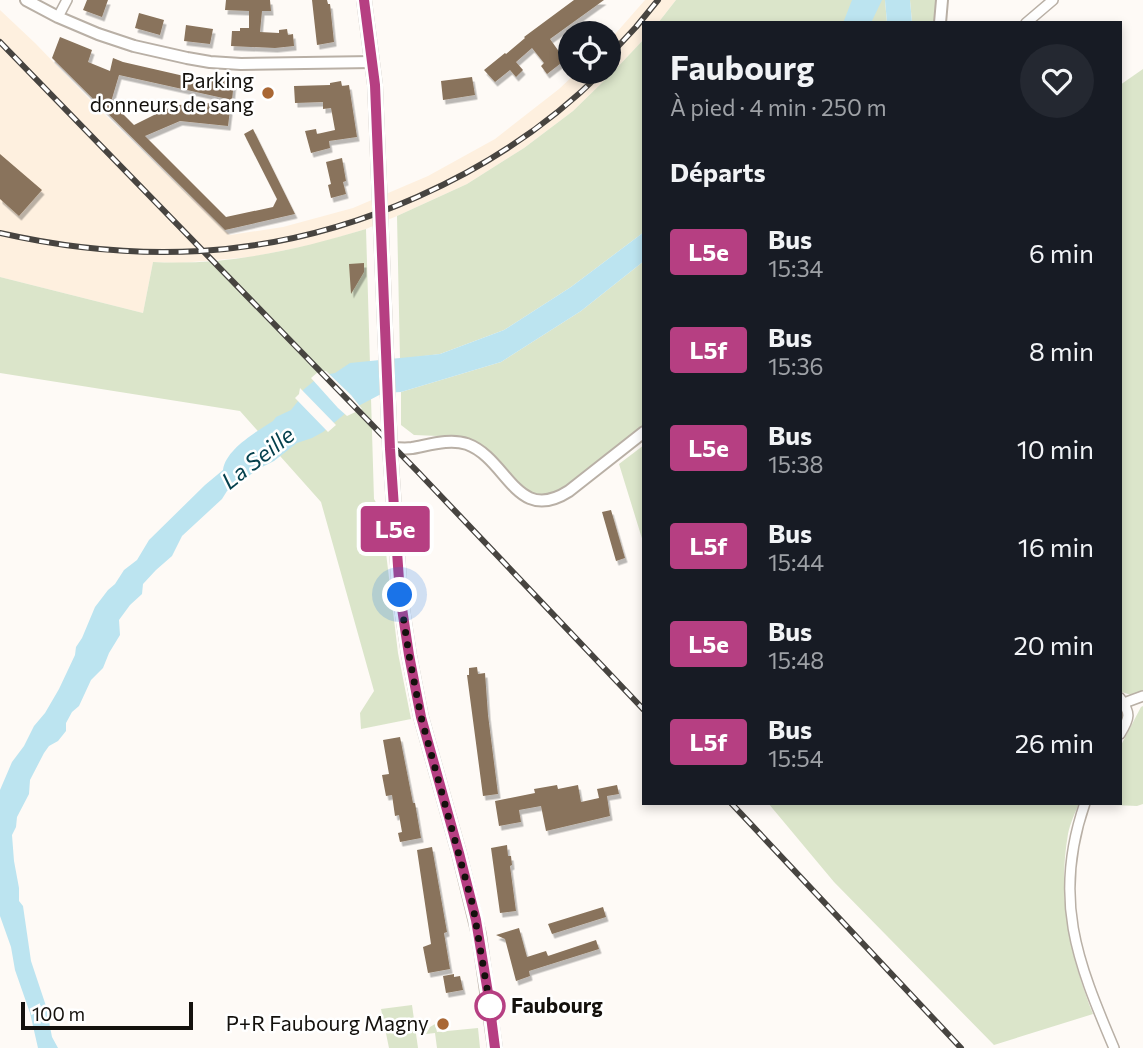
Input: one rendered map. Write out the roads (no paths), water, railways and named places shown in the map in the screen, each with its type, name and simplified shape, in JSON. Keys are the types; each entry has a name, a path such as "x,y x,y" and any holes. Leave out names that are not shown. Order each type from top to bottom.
{"main road":[{"path":"364,0 373,62 398,570 409,655 423,724 473,906 495,1048"}],"street":[{"path":"26,0 98,34 160,53 210,62 373,62"},
{"path":"58,17 68,0"},
{"path":"940,21 942,0"},
{"path":"1028,21 1053,0"},
{"path":"390,449 446,442 466,443 485,456 523,495 534,500 548,501 569,491 642,434"},
{"path":"1122,730 1129,709 1122,701 1143,696"},
{"path":"1084,805 1072,846 1072,923 1083,972 1114,1048"}],"water":[{"path":"852,0 882,0 872,21 844,21"},
{"path":"885,0 910,0 912,21 887,21"},
{"name":"La Seille","path":"642,234 642,263 581,311 501,362 401,392 383,393 347,412 323,432 297,443 227,491 222,499 182,536 172,556 143,584 142,594 119,620 120,635 103,668 91,680 79,706 72,712 66,723 66,731 44,753 30,780 29,794 17,817 12,835 19,901 23,906 31,961 46,1006 52,1037 58,1048 38,1048 0,916 0,790 12,762 59,689 95,607 124,570 137,560 149,540 223,470 225,462 236,448 276,417 291,410 302,396 303,390 320,376 335,373 350,363 440,354 504,330 571,287"}],"railway":[{"path":"621,43 658,0"},
{"path":"0,42 418,472 642,708"},
{"path":"0,233 50,243 150,252 201,251 256,245 311,234 365,218 418,197 468,172 516,142 561,109 589,84"},
{"path":"733,805 961,1048"}],"place":[{"name":"Parking donneurs de sang","path":"268,93"},
{"name":"Faubourg","path":"490,1006"},
{"name":"P+R Faubourg Magny","path":"443,1024"}]}
